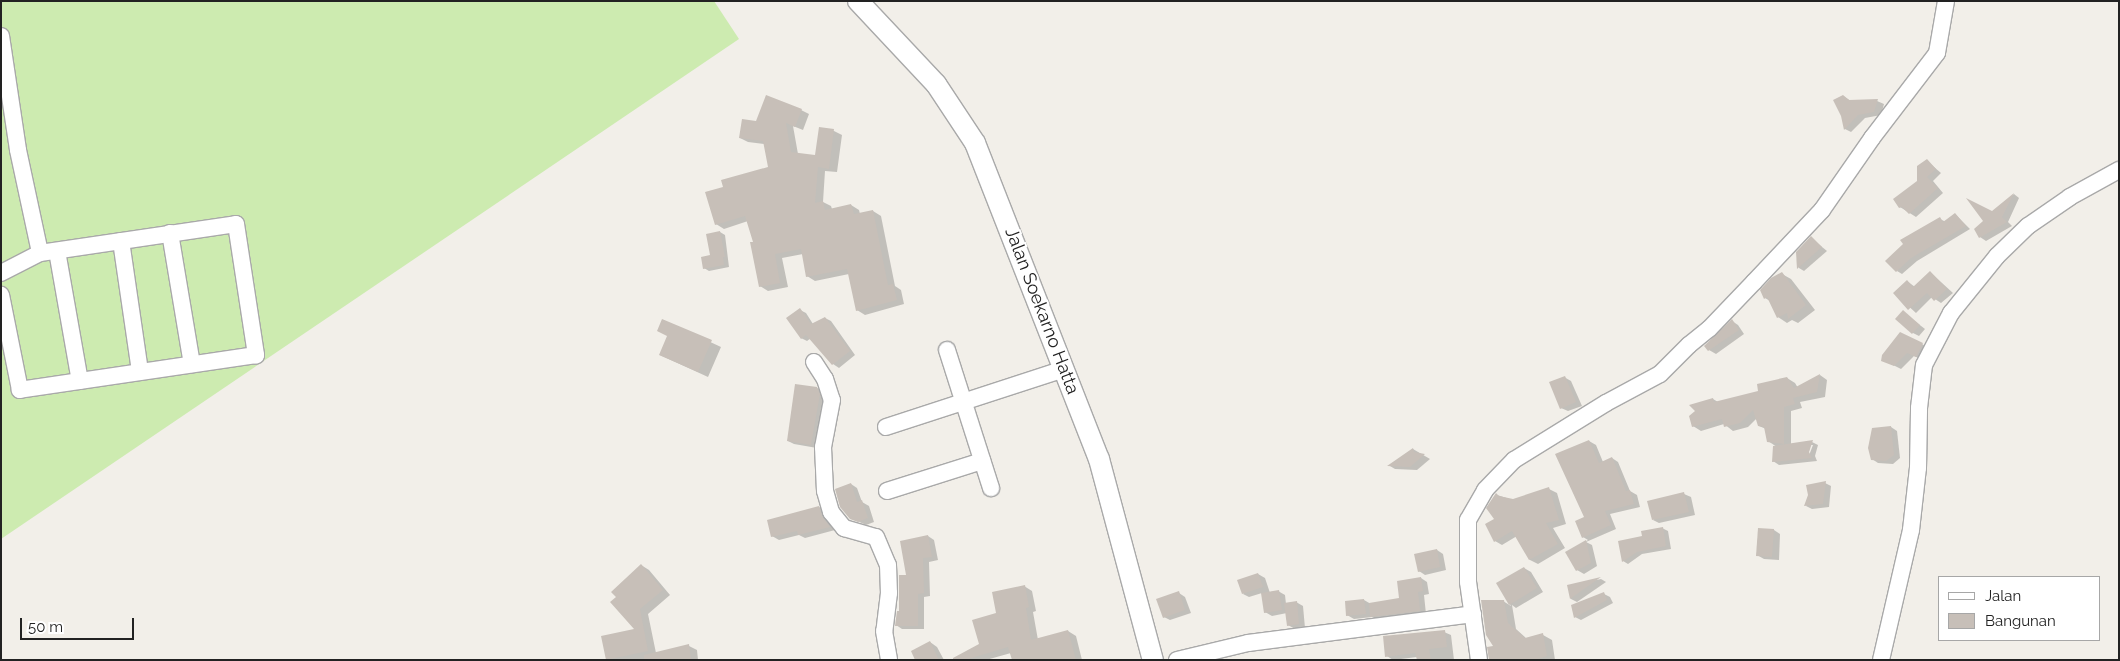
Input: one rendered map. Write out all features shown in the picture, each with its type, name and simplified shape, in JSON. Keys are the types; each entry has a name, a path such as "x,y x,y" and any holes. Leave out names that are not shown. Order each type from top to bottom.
{"street":[{"name":"Jalan Soekarno Hatta","path":"858,1 936,84 975,143 1099,459 1153,660"},
{"path":"1479,660 1468,582 1468,520 1485,490 1514,460 1606,403 1660,374 1689,345 1709,330 1822,210 1872,138 1937,53 1946,1"},
{"path":"1,36 18,150 40,253"},
{"path":"1881,660 1911,530 1918,468 1919,408 1924,365 1951,313 1997,256 2028,226 2070,197 2119,170"},
{"path":"1,273 40,253 236,224 256,355 20,390 1,295"},
{"path":"170,233 192,364"},
{"path":"121,241 140,372"},
{"path":"57,251 80,381"},
{"path":"947,350 991,488"},
{"path":"814,362 825,379 832,400 824,447 825,491 830,512 844,528 876,537 888,565 889,593 884,631 889,660"},
{"path":"886,428 1064,370"},
{"path":"887,492 982,461"},
{"path":"1178,660 1248,643 1473,614"}],"green space":[{"path":"1,1 714,1 739,39 1,539"}],"building":[{"path":"766,95 802,109 795,127 786,123 791,152 815,155 819,127 834,129 829,169 818,167 815,203 823,201 825,210 851,204 854,214 873,210 888,285 893,284 897,300 856,311 847,269 806,277 801,249 775,254 780,283 759,287 750,242 753,242 745,216 715,225 705,192 723,187 721,180 768,167 763,141 739,138 742,119 756,121"},
{"path":"1843,95 1849,100 1878,99 1874,112 1858,115 1844,130 1841,116 1833,100"},
{"path":"1927,159 1936,169 1927,177 1938,188 1909,214 1902,207 1899,208 1893,199 1917,181 1917,166"},
{"path":"2014,193 2002,217 2007,222 1979,238 1974,229 1983,221 1966,198 1992,211"},
{"path":"1955,213 1966,226 1911,258 1896,272 1885,261 1903,244 1900,240 1940,217 1943,222"},
{"path":"720,231 725,257 723,257 724,265 703,269 701,257 710,255 706,234"},
{"path":"1811,236 1822,247 1797,269 1796,252"},
{"path":"1930,271 1947,289 1934,301 1927,293 1908,310 1893,293 1907,280 1913,287"},
{"path":"1782,272 1806,305 1788,319 1787,313 1777,318 1767,297 1764,299 1760,290 1771,278"},
{"path":"800,308 811,324 825,317 850,351 832,365 806,335 801,339 786,318"},
{"path":"1903,310 1920,325 1912,334 1895,319"},
{"path":"662,319 712,340 698,372 659,355 667,336 657,331"},
{"path":"1732,319 1739,330 1708,351 1704,346"},
{"path":"1900,332 1923,343 1916,357 1907,353 1894,366 1881,361 1882,355"},
{"path":"1820,374 1817,392 1793,398 1795,404 1784,407 1784,444 1767,442 1764,427 1758,426 1753,410 1740,423 1724,427 1722,419 1692,427 1689,416 1695,411 1689,405 1713,398 1714,402 1758,391 1757,384 1787,377 1794,388"},
{"path":"1565,376 1576,402 1560,409 1549,382"},
{"path":"795,384 817,387 820,394 811,445 787,441"},
{"path":"1891,426 1894,455 1886,461 1871,460 1868,448 1872,428"},
{"path":"1589,440 1599,463 1612,457 1626,491 1630,490 1634,504 1605,511 1611,525 1582,538 1575,521 1584,517 1555,454"},
{"path":"1813,440 1809,452 1812,458 1772,462 1773,446"},
{"path":"1413,448 1414,452 1425,454 1410,467 1387,466"},
{"path":"1826,481 1823,504 1804,506 1808,495 1806,485"},
{"path":"851,483 857,502 862,500 868,518 858,522 850,519 840,507 835,489"},
{"path":"1549,487 1559,520 1546,523 1558,544 1529,560 1512,531 1494,542 1485,524 1494,519 1486,508 1496,493 1499,496 1513,499"},
{"path":"1684,492 1689,512 1652,520 1647,501"},
{"path":"819,506 823,518 830,527 798,535 797,531 771,537 767,520"},
{"path":"1663,527 1666,546 1637,552 1622,562 1618,541 1642,536 1641,531"},
{"path":"1758,528 1774,529 1772,557 1756,556"},
{"path":"928,535 932,557 923,558 924,593 918,594 918,626 895,626 897,611 899,611 899,575 906,575 900,541"},
{"path":"1586,540 1591,563 1576,571 1565,552"},
{"path":"1437,549 1440,567 1418,572 1414,554"},
{"path":"641,564 663,590 640,609 648,651 606,660 601,636 634,629 610,602 616,597 611,592"},
{"path":"1524,567 1537,588 1509,605 1496,583"},
{"path":"1258,573 1263,587 1242,594 1237,580"},
{"path":"1421,577 1423,591 1418,592 1420,611 1370,617 1369,603 1399,598 1397,581"},
{"path":"1601,577 1570,599 1567,585"},
{"path":"1025,585 1029,607 1026,608 1031,640 1068,630 1076,660 1012,660 1008,647 965,660 953,660 953,658 979,644 972,620 996,613 992,592"},
{"path":"1279,590 1282,610 1264,613 1261,593"},
{"path":"1179,591 1185,610 1163,618 1156,599"},
{"path":"1604,592 1607,600 1574,618 1571,605"},
{"path":"1364,599 1366,614 1346,616 1345,601"},
{"path":"1481,600 1504,600 1508,623 1525,638 1543,633 1547,656 1535,660 1489,660 1487,647 1493,646 1486,635"},
{"path":"1297,601 1299,624 1287,626 1284,603"},
{"path":"1445,630 1447,647 1429,649 1431,660 1417,660 1415,653 1385,657 1383,636"},
{"path":"930,641 939,660 915,660 911,651"},
{"path":"689,644 691,660 644,660 644,655"}]}
